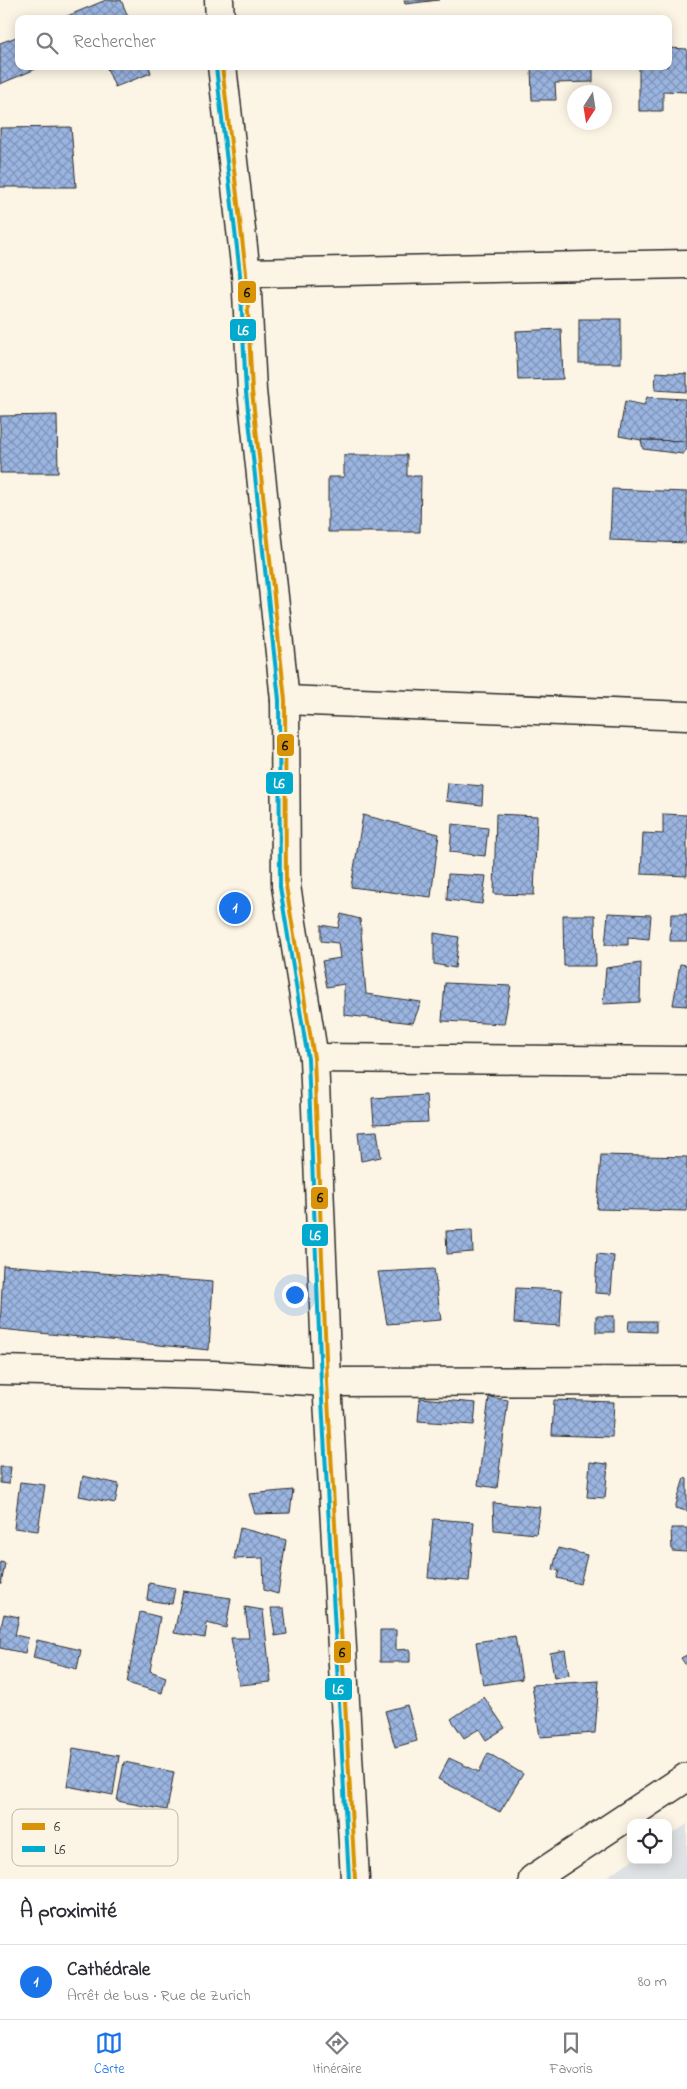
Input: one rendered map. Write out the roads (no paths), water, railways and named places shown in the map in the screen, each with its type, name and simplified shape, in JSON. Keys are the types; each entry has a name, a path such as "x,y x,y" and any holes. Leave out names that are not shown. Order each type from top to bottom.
{"street":[{"path":"218,0 220,15"},
{"path":"222,70 246,273 252,391 285,700 286,886 314,1058 327,1382 355,1879"},
{"path":"246,273 687,264"},
{"path":"285,700 687,716"},
{"path":"314,1058 687,1061"},
{"path":"0,1370 213,1375 327,1382 687,1381"},
{"path":"533,1879 687,1777"}],"place":[{"name":"Cathédrale","path":"235,908"}]}
